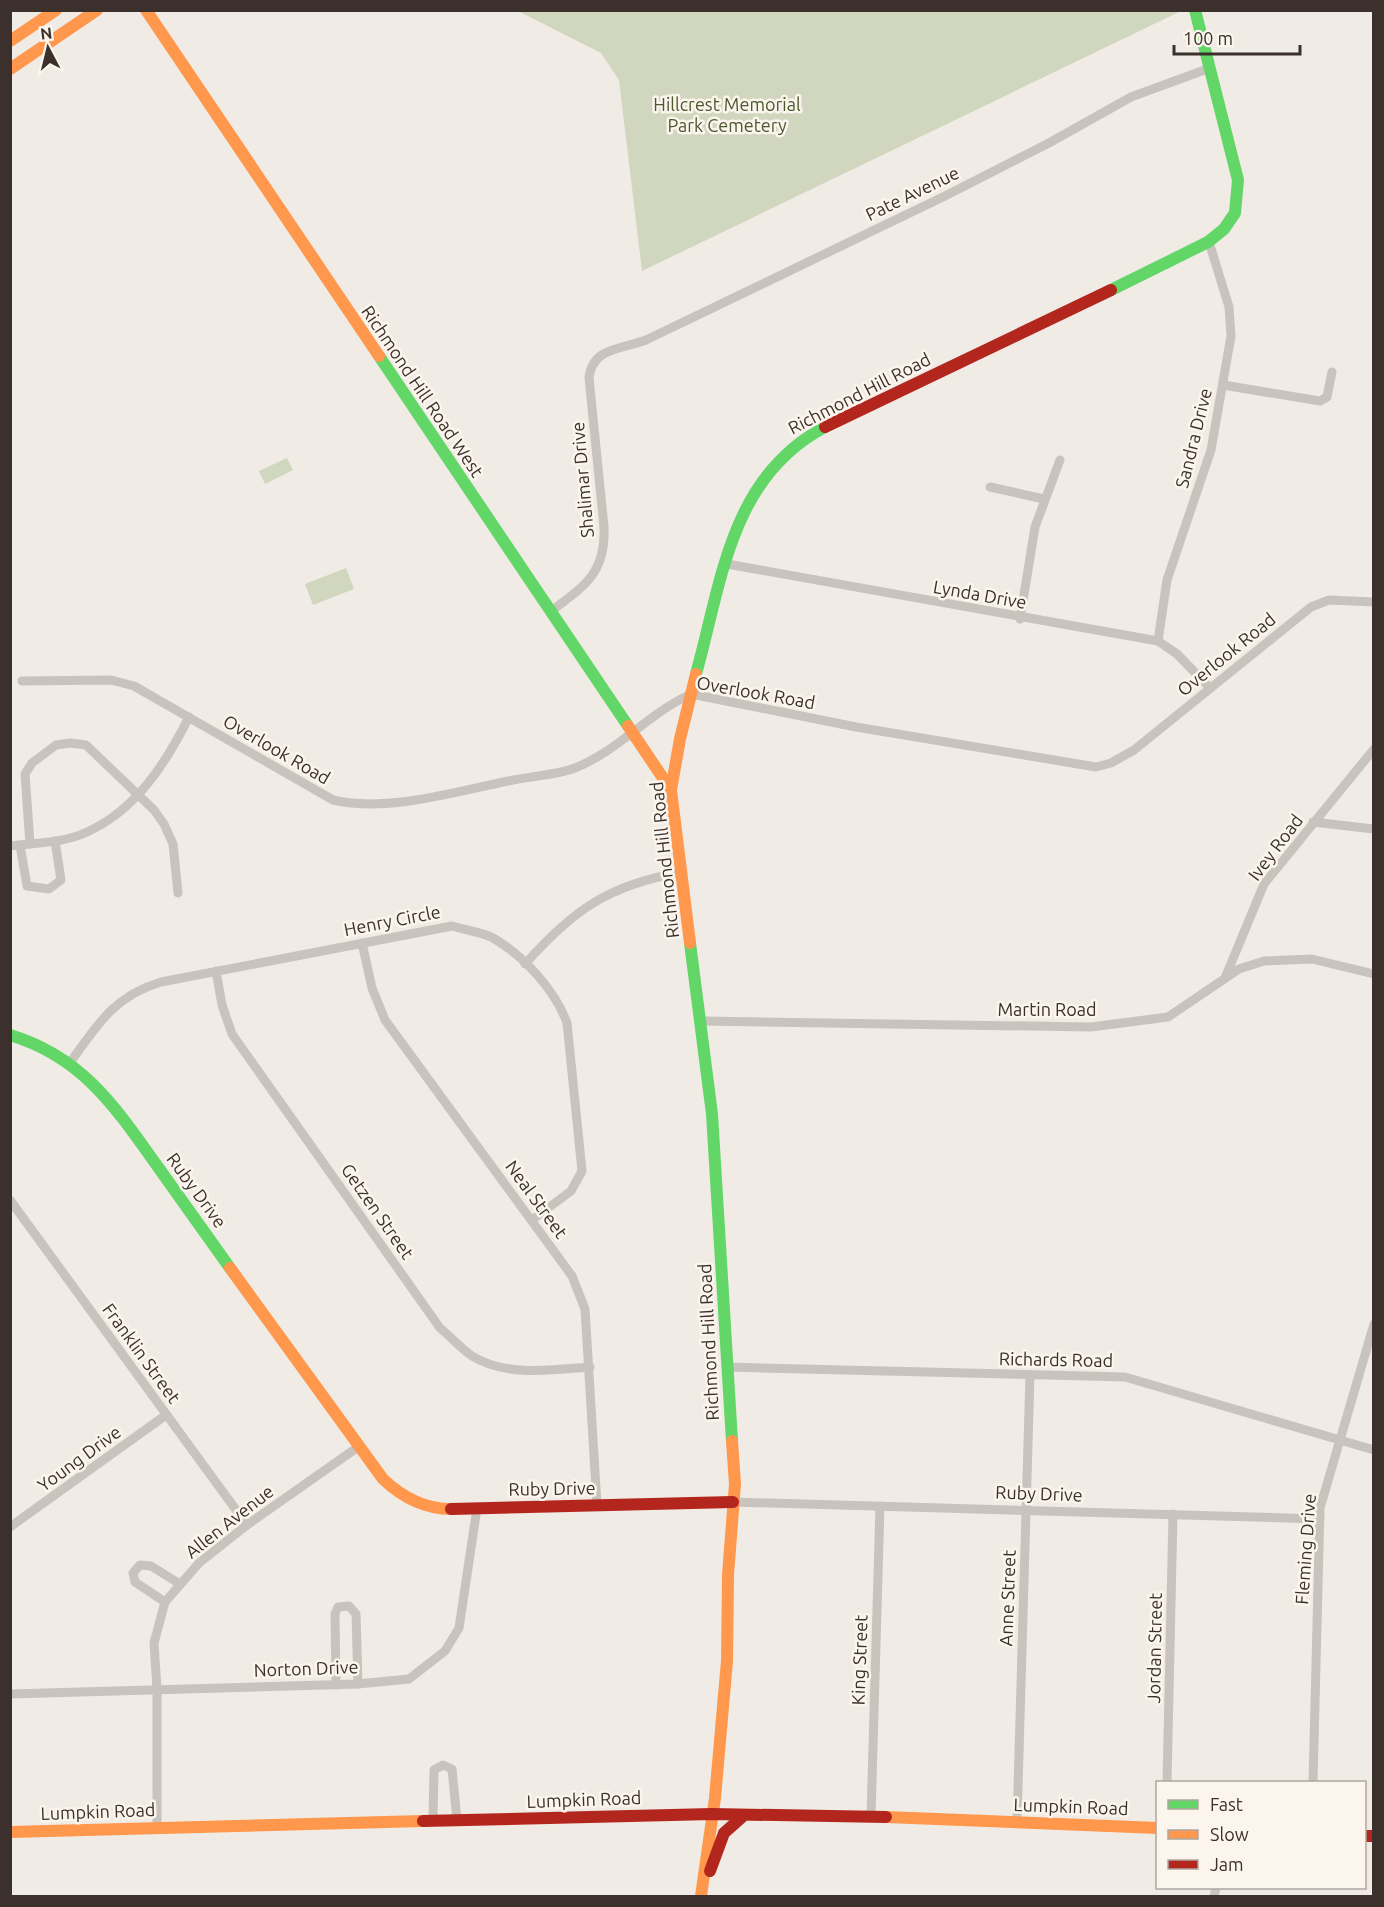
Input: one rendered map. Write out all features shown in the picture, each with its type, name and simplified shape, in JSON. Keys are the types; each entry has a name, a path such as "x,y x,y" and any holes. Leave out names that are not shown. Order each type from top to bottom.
{"main road":[{"path":"10,41 56,10"},
{"path":"10,69 97,10"},
{"name":"Richmond Hill Road West","path":"146,10 671,790"},
{"name":"Richmond Hill Road","path":"701,1892 712,1814 727,1661 735,1484 712,1123 671,790 676,755 691,694 727,564 741,523 759,484 777,460 791,447 834,423 1209,242 1233,220 1239,201 1236,165 1195,10"},
{"name":"Ruby Drive","path":"10,1035 41,1046 70,1063 97,1086 114,1106 382,1479 409,1500 439,1508 733,1502"},
{"name":"Lumpkin Road","path":"10,1832 712,1814 871,1816 1156,1828"},
{"path":"701,1892 723,1829 730,1822 747,1814"}],"street":[{"name":"Pate Avenue","path":"628,347 945,196 1049,143 1131,97 1210,68"},
{"name":"Sandra Drive","path":"1158,641 1167,580 1211,450 1232,326 1209,242"},
{"name":"Shalimar Drive","path":"550,612 586,585 600,562 605,542 589,372 594,361 603,352 628,347"},
{"path":"1223,385 1320,401 1327,396 1332,372"},
{"path":"1020,619 1035,527 1060,460"},
{"path":"990,487 1044,499"},
{"name":"Lynda Drive","path":"727,564 1020,619 1158,641 1177,654 1210,688"},
{"name":"Overlook Road","path":"22,681 111,680 134,686 333,800 357,806 395,803 575,768 632,734 676,701 691,694 856,727 1096,767 1111,763 1134,750 1311,607 1329,600 1374,602"},
{"path":"20,845 56,841 87,832 123,808 169,757 189,717"},
{"path":"56,841 61,880 49,889 27,886 20,845 26,774 32,763 57,745 70,743 86,745 154,810 173,844 178,893"},
{"name":"Ivey Road","path":"1225,978 1264,884 1374,749"},
{"path":"1313,822 1374,829"},
{"path":"525,963 552,933 592,903 638,880 682,872"},
{"name":"Henry Circle","path":"70,1063 103,1016 123,999 150,985 452,926 492,938 525,963 560,1003 567,1023 582,1171 571,1191 532,1220"},
{"name":"Neal Street","path":"362,943 372,988 385,1020 572,1276 585,1309 597,1505"},
{"name":"Martin Road","path":"701,1021 1091,1027 1168,1017 1225,978 1252,964 1281,958 1312,959 1374,974"},
{"name":"Getzen Street","path":"216,971 222,1005 232,1034 440,1328 472,1356 496,1364 528,1372 590,1368"},
{"name":"Franklin Street","path":"10,1200 247,1525"},
{"name":"Fleming Drive","path":"1313,1781 1320,1519 1324,1492 1374,1324"},
{"name":"Richards Road","path":"727,1367 1134,1378 1374,1450"},
{"name":"Anne Street","path":"1017,1822 1030,1375"},
{"name":"Young Drive","path":"10,1527 166,1415"},
{"name":"Allen Avenue","path":"157,1827 157,1689 154,1643 165,1602 199,1563 247,1525 358,1447"},
{"name":"Ruby Drive","path":"733,1502 1320,1519"},
{"name":"King Street","path":"871,1816 880,1506"},
{"name":"Norton Drive","path":"10,1694 358,1684 409,1680 445,1650 459,1628 477,1508"},
{"name":"Jordan Street","path":"1167,1781 1173,1514"},
{"path":"165,1602 135,1582 134,1573 140,1565 151,1566 180,1584"},
{"path":"336,1684 335,1614 338,1607 343,1605 349,1606 356,1614 358,1684"},
{"path":"433,1821 434,1770 443,1765 452,1769 455,1779 457,1820"}],"green space":[{"name":"Hillcrest Memorial Park Cemetery","path":"518,11 1181,11 642,271 619,80 601,53"},
{"path":"287,458 293,470 265,484 259,471"},
{"path":"346,568 354,589 313,605 305,584"}],"traffic: fast":[{"path":"1111,290 1208,242 1224,229 1235,213 1238,180 1195,10"},
{"path":"379,356 628,726"},
{"path":"696,674 723,568 749,503 768,474 793,448 825,427"},
{"path":"690,943 712,1114 732,1441"},
{"path":"10,1035 58,1057 96,1087 127,1125 230,1268"}],"traffic: slow":[{"path":"10,41 56,10"},
{"path":"10,69 97,10"},
{"path":"146,10 379,356"},
{"path":"690,943 671,790 680,739 696,674"},
{"path":"628,726 671,790"},
{"path":"230,1268 383,1479 414,1501 432,1507 451,1509"},
{"path":"701,1896 715,1798 727,1661 728,1575 735,1484 732,1441"},
{"path":"886,1817 1156,1828"},
{"path":"10,1832 423,1821"}],"traffic: jam":[{"path":"825,427 1111,290"},
{"path":"451,1509 733,1502"},
{"path":"423,1821 712,1814 886,1817"},
{"path":"710,1871 724,1833 742,1817"},
{"path":"1366,1836 1374,1836"}]}
